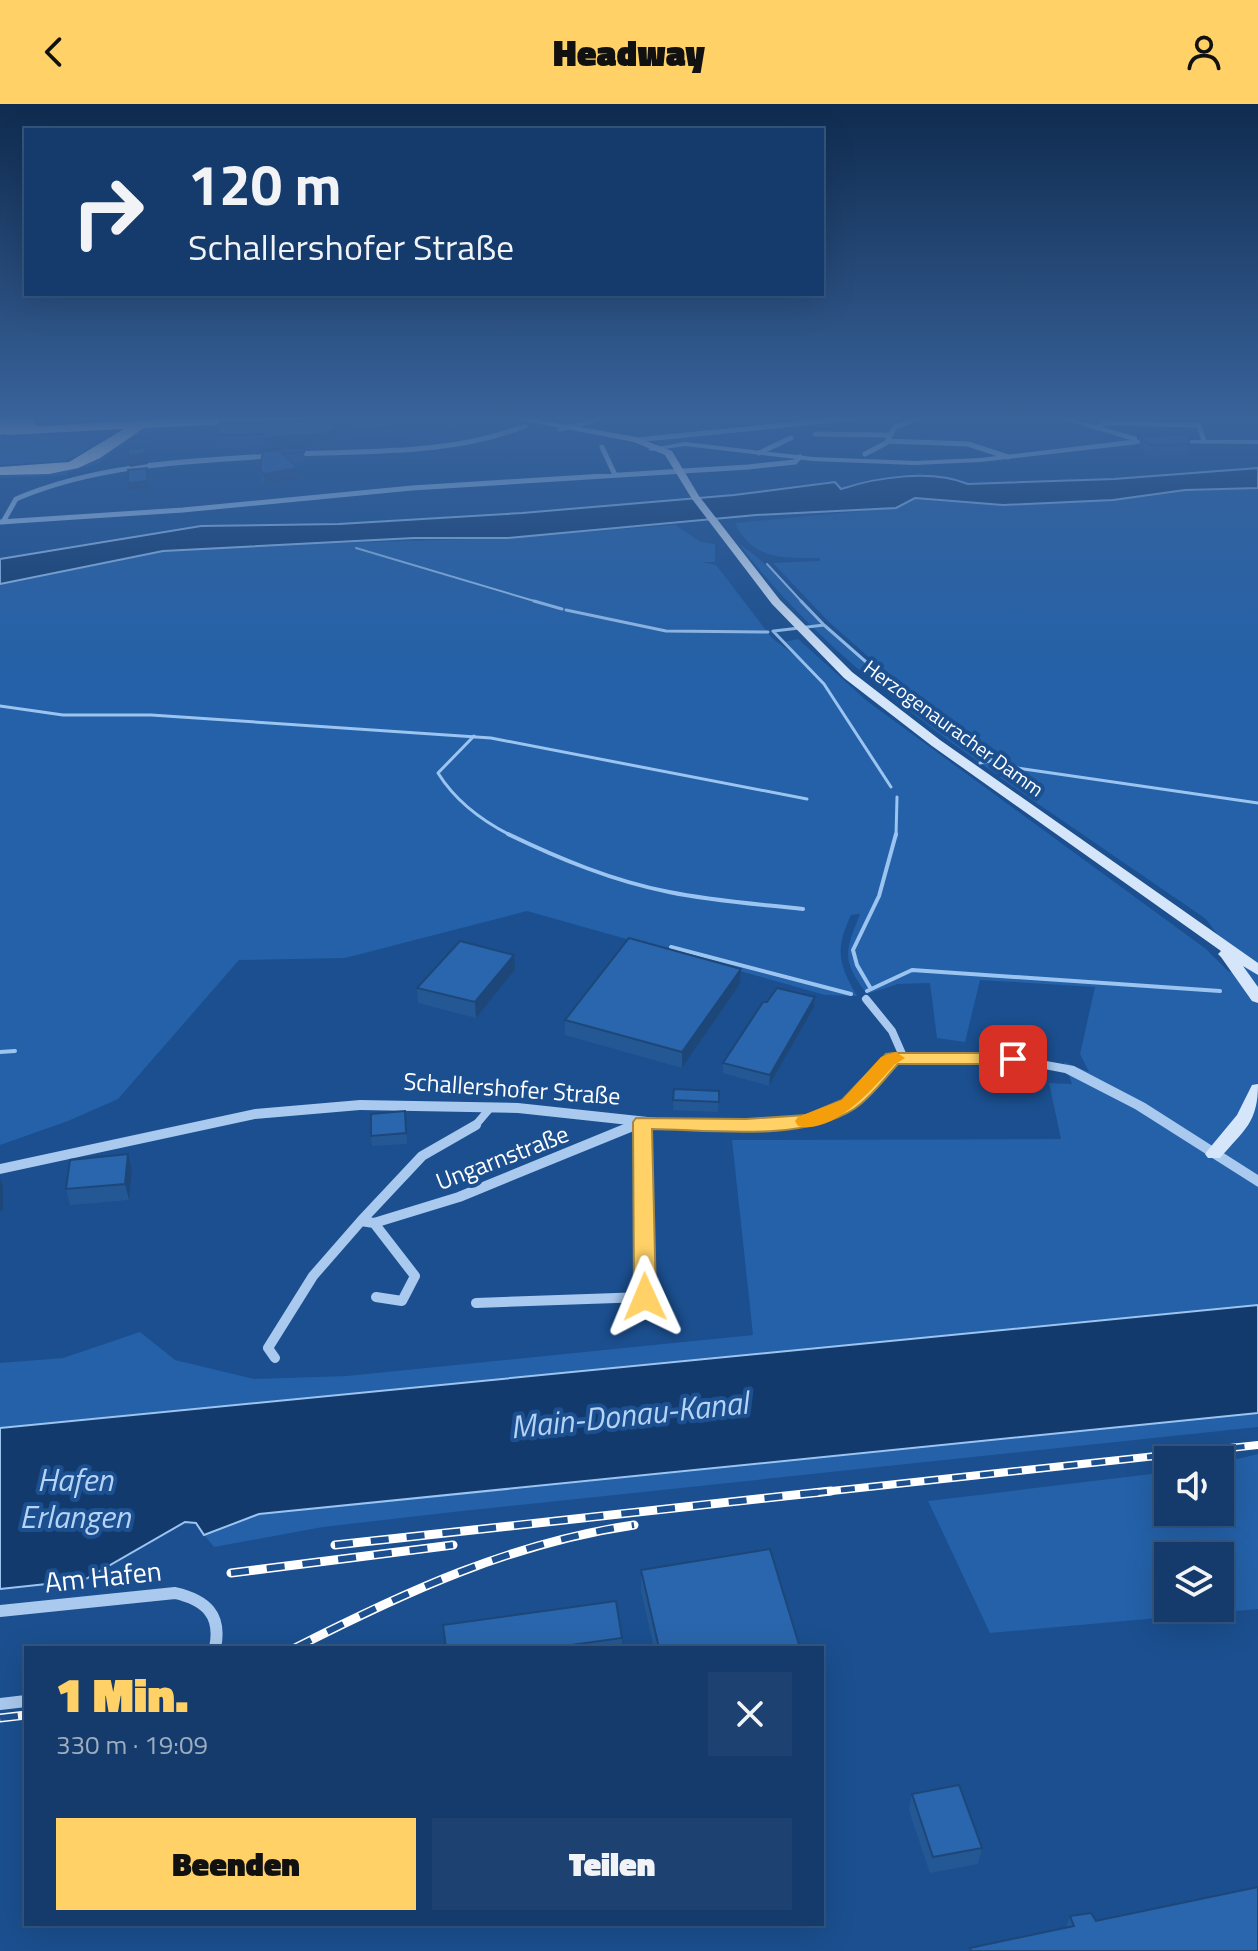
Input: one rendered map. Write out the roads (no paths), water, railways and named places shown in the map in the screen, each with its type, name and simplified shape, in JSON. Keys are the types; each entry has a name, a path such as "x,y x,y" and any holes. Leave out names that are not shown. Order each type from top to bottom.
{"main road":[{"name":"Herzogenauracher Damm","path":"699,502 776,602 848,675 936,743 1258,970"},
{"path":"1213,937 1258,998"},
{"path":"1214,1154 1245,1117 1258,1089"}],"street":[{"path":"2,522 13,502"},
{"path":"2,522 260,502"},
{"path":"866,999 892,1031 903,1056 1013,1059 1069,1069 1129,1100 1258,1182"},
{"name":"Schallershofer Straße","path":"0,1169 276,1111 393,1104 491,1107 643,1122 752,1125 809,1121 849,1104 888,1061 903,1056"},
{"path":"275,1358 268,1348 294,1302 361,1221 418,1159 472,1130 481,1123 491,1107"},
{"path":"476,1303 645,1297 643,1122"},
{"name":"Ungarnstraße","path":"361,1221 374,1223 459,1197 643,1122"},
{"path":"374,1223 415,1276 402,1301 376,1297"},
{"name":"Am Hafen","path":"0,1611 175,1593 194,1596 206,1602 215,1613 219,1636 216,1646"},
{"path":"0,1704 24,1701"}],"water":[{"path":"649,502 907,502 896,508 756,515 507,538 414,538 163,551 0,584 0,559 201,526 339,524"},
{"path":"968,502 1065,502 1003,505"},
{"path":"1258,1305 1258,1413 259,1514 204,1535 196,1523 185,1522 84,1580 0,1589 0,1428"}],"waterway":[{"path":"356,548 541,603"},
{"path":"767,564 803,603"},
{"path":"534,601 541,603"},
{"path":"801,601 824,625"},
{"path":"541,603 562,609"},
{"path":"566,610 666,631 768,632"},
{"path":"774,631 824,625"},
{"path":"824,625 898,690 995,760"},
{"path":"773,631 824,684 891,787"},
{"path":"0,706 63,715 151,715 473,737"},
{"path":"473,737 807,799"},
{"path":"473,737 438,773 470,810 510,835"},
{"path":"980,763 995,760"},
{"path":"995,760 1008,768"},
{"path":"1017,768 1258,803"},
{"path":"896,836 897,797"},
{"path":"871,989 857,965 853,950 879,896 896,834"},
{"path":"510,835 628,882 702,898 803,909"},
{"path":"671,947 851,994"},
{"path":"867,991 912,970 1220,991"},
{"path":"0,1052 15,1051"}],"railway":[{"path":"813,1493 1258,1445"},
{"path":"335,1545 831,1491"},
{"path":"299,1646 460,1572 545,1544 634,1525"},
{"path":"231,1573 453,1545"},
{"path":"0,1718 24,1715"}],"water label":[{"name":"Main-Donau-Kanal","path":"629,1414"},
{"name":"Hafen Erlangen","path":"75,1498"}]}
